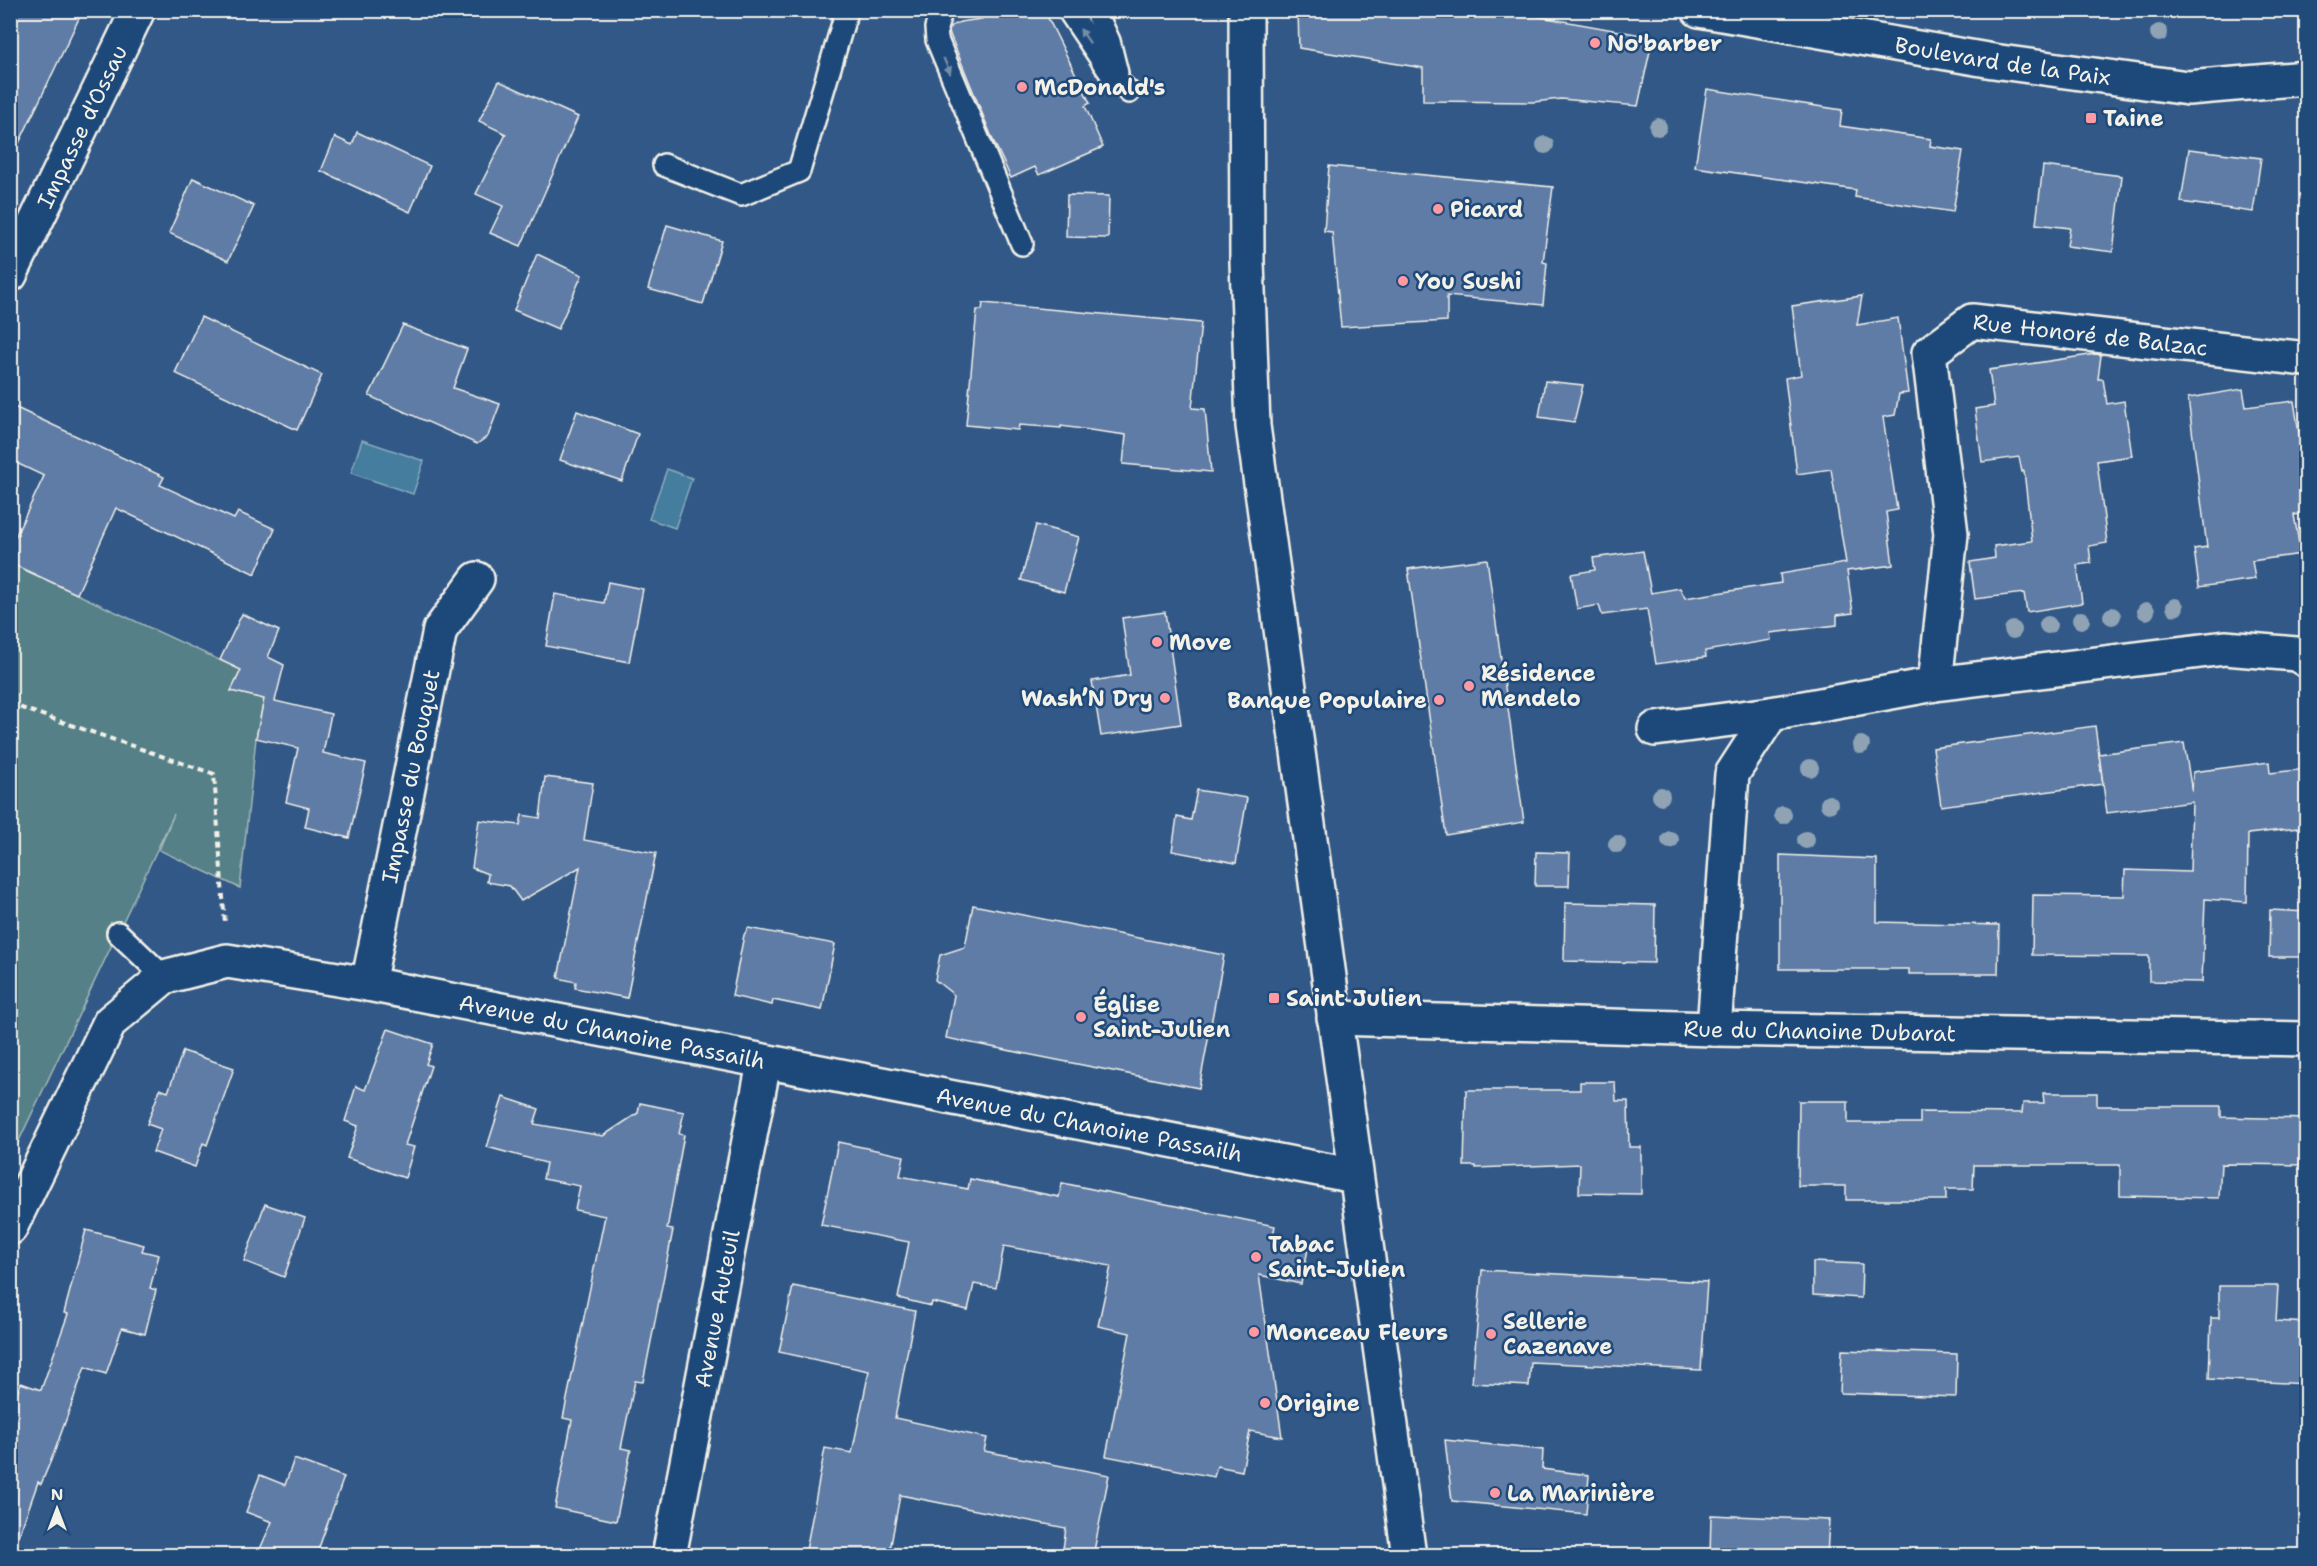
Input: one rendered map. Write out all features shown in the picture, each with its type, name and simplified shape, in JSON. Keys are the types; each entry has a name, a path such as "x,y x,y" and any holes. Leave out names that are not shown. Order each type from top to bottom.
{"street":[{"name":"Impasse d'Ossau","path":"10,275 138,10"},
{"path":"1229,10 1247,47"},
{"path":"1246,10 1247,262 1253,426 1409,1556"},
{"name":"Boulevard de la Paix","path":"1699,10 1993,61 2188,88 2307,78"},
{"name":"Rue Honoré de Balzac","path":"1935,684 1951,534 1929,353 1972,321 2307,359"},
{"name":"Impasse du Bouquet","path":"368,984 440,630 477,579"},
{"path":"1655,729 1771,714 1935,684 2225,648 2303,650"},
{"path":"1714,1029 1732,774 1771,714"},
{"name":"Avenue du Chanoine Passailh","path":"10,1228 110,1022 164,977 227,961 368,984 764,1063 1355,1176"},
{"name":"Rue du Chanoine Dubarat","path":"1334,1018 1714,1029 2307,1039"},
{"name":"Avenue Auteuil","path":"669,1556 764,1063"}],"lane":[{"path":"664,165 741,195 799,171 847,10"},
{"path":"942,10 936,28 937,40 1022,244"},
{"path":"1068,10 1124,87 1109,41 1095,10"},
{"path":"117,933 164,977"}],"path":[{"path":"10,704 214,774 227,961"}],"green space":[{"path":"10,563 241,670 231,691 264,699 256,738 240,888 159,850 174,814 16,1147 10,1145"}],"water":[{"path":"362,440 424,461 413,494 351,473"},
{"path":"667,469 692,478 675,528 649,519"}],"building":[{"path":"10,10 83,10 10,162"},
{"name":"McDonald's","path":"999,10 1044,10 1090,103 1085,106 1103,147 1039,175 1035,167 1011,178 949,32 951,26 960,22 981,19"},
{"path":"1298,10 1502,10 1653,37 1638,106 1561,99 1533,102 1423,101 1423,68 1299,48"},
{"path":"499,81 578,117 521,246 490,233 503,206 476,194 506,134 479,121"},
{"path":"1707,89 1842,110 1840,126 1931,139 1930,146 1963,151 1953,212 1855,197 1856,190 1695,167"},
{"path":"357,132 430,166 410,212 321,171 335,137 352,145"},
{"path":"2189,149 2261,158 2253,212 2181,202"},
{"path":"1329,166 1553,187 1543,262 1547,263 1543,305 1447,296 1447,321 1341,327 1332,232 1324,231"},
{"path":"2043,166 2122,176 2113,252 2067,246 2070,228 2036,224"},
{"path":"193,178 254,206 228,261 169,233"},
{"path":"1067,195 1109,196 1108,238 1066,237"},
{"path":"667,225 722,241 703,304 648,289"},
{"path":"537,254 582,275 558,329 514,310"},
{"path":"1862,296 1857,325 1898,318 1908,393 1899,394 1895,415 1883,417 1897,510 1886,512 1893,565 1847,571 1853,613 1837,615 1837,625 1770,633 1771,640 1705,651 1706,657 1656,664 1647,609 1602,615 1599,605 1577,609 1571,574 1595,570 1593,558 1643,551 1651,593 1680,588 1685,598 1781,583 1780,574 1846,563 1831,469 1797,474 1785,378 1801,375 1792,306"},
{"path":"983,303 1201,323 1192,408 1205,409 1211,472 1123,464 1126,435 1061,426 1061,428 1019,425 1018,430 966,425 977,310 982,310"},
{"path":"201,317 322,375 297,430 175,373"},
{"path":"403,325 467,349 453,388 500,404 488,436 477,444 369,396"},
{"path":"2101,355 2098,379 2103,379 2107,404 2124,401 2132,456 2097,461 2107,543 2089,546 2091,563 2077,565 2082,603 2027,612 2024,593 1975,599 1970,562 1995,558 1994,546 2032,541 2024,471 2022,472 2019,457 1982,462 1975,409 1994,406 1989,370"},
{"path":"1545,381 1583,385 1574,422 1539,417"},
{"path":"2243,389 2246,407 2294,401 2307,485 2307,513 2294,515 2301,554 2252,561 2255,579 2199,587 2194,549 2207,547 2188,398"},
{"path":"10,405 164,477 160,485 234,519 238,512 275,529 255,574 116,508 77,594 10,563 10,548 44,476 10,460"},
{"path":"577,411 638,434 622,481 560,460"},
{"path":"1036,525 1079,537 1064,592 1021,580"},
{"name":"Résidence Mendelo","path":"1487,559 1524,822 1446,835 1408,569"},
{"path":"608,582 643,589 629,662 546,646 555,594 604,603"},
{"path":"1165,612 1181,724 1101,736 1092,681 1130,675 1122,618"},
{"path":"242,614 279,631 268,657 284,665 275,701 331,714 323,753 366,763 349,838 305,827 309,808 286,802 298,748 256,738 264,699 231,691 241,670 220,660"},
{"path":"2095,726 2103,784 1941,806 1933,748"},
{"path":"2184,743 2192,792 2193,772 2269,762 2270,773 2307,769 2307,827 2248,834 2247,902 2205,899 2202,982 2149,981 2149,956 2032,955 2033,895 2124,896 2125,870 2190,872 2192,802 2107,813 2099,754"},
{"path":"545,777 593,783 584,840 656,853 627,998 575,988 576,982 558,978 580,867 521,901 510,886 487,882 488,874 472,868 479,820 520,825 522,815 540,818"},
{"path":"1197,790 1247,798 1236,863 1172,851 1177,817 1191,820"},
{"path":"1536,852 1570,853 1569,886 1535,886"},
{"path":"1780,855 1877,859 1877,922 1999,925 1998,974 1909,974 1909,969 1780,969"},
{"path":"1565,903 1655,905 1654,963 1564,961"},
{"name":"Église Saint-Julien","path":"973,905 1224,955 1199,1088 946,1038 954,995 935,980 940,955 965,947"},
{"path":"2270,910 2307,912 2307,957 2269,957"},
{"path":"748,928 835,944 822,1010 773,1000 772,1005 732,996 744,935"},
{"path":"388,1029 433,1044 426,1064 431,1066 405,1145 414,1147 405,1178 347,1158 358,1126 345,1121 356,1086 365,1090"},
{"path":"183,1051 234,1068 207,1145 203,1143 195,1167 153,1152 161,1129 147,1124 160,1089 168,1092"},
{"path":"1580,1082 1615,1082 1616,1101 1628,1101 1629,1147 1641,1147 1641,1194 1579,1193 1580,1164 1476,1168 1476,1166 1464,1166 1466,1090 1580,1090"},
{"path":"2043,1093 2097,1093 2097,1106 2221,1106 2221,1117 2307,1119 2307,1165 2221,1164 2219,1198 2120,1196 2120,1165 1974,1165 1973,1189 1946,1189 1946,1200 1846,1200 1846,1186 1798,1186 1799,1101 1848,1101 1848,1123 1920,1123 1920,1112 2022,1113 2023,1103 2044,1103"},
{"path":"503,1097 539,1109 534,1124 603,1136 638,1113 640,1103 684,1112 679,1134 684,1135 667,1229 673,1230 643,1382 635,1381 621,1448 631,1450 616,1521 555,1508 572,1420 563,1418 605,1216 575,1210 580,1186 543,1179 546,1163 487,1147"},
{"path":"838,1142 904,1156 900,1176 968,1189 970,1179 1059,1197 1062,1183 1275,1226 1272,1241 1308,1249 1301,1284 1259,1275 1282,1437 1250,1431 1242,1471 1217,1466 1214,1477 1106,1456 1130,1333 1098,1326 1111,1266 1004,1246 996,1288 974,1284 968,1310 932,1302 931,1306 898,1298 909,1242 821,1225"},
{"path":"265,1204 305,1218 284,1277 244,1261"},
{"path":"86,1230 144,1245 142,1251 159,1255 150,1288 156,1290 145,1334 122,1328 106,1374 85,1367 54,1453 41,1484 38,1482 15,1547 10,1546 10,1412 21,1383 41,1390 68,1314 64,1313"},
{"path":"1813,1262 1862,1264 1861,1298 1813,1295"},
{"path":"1482,1270 1707,1282 1701,1370 1531,1362 1529,1386 1472,1383"},
{"path":"793,1286 915,1311 895,1418 987,1438 984,1451 1109,1475 1093,1556 1062,1556 1066,1528 900,1495 889,1556 805,1556 825,1448 852,1453 869,1371 779,1352"},
{"path":"2219,1286 2278,1286 2276,1321 2307,1323 2307,1384 2209,1379 2211,1318 2219,1318"},
{"path":"1842,1350 1957,1354 1956,1397 1840,1393"},
{"path":"1445,1440 1543,1450 1542,1469 1589,1475 1586,1514 1452,1501"},
{"path":"294,1459 344,1477 316,1556 279,1556 260,1549 272,1522 246,1512 260,1475 285,1485"},
{"path":"1711,1515 1829,1520 1827,1556 1710,1556"}],"place":[{"name":"No'barber","path":"1595,43"},
{"name":"McDonald's","path":"1022,87"},
{"name":"Taine","path":"2091,118"},
{"name":"Picard","path":"1438,209"},
{"name":"You Sushi","path":"1403,281"},
{"name":"Move","path":"1157,642"},
{"name":"Résidence Mendelo","path":"1469,686"},
{"name":"Wash’N Dry","path":"1165,698"},
{"name":"Banque Populaire","path":"1439,700"},
{"name":"Saint Julien","path":"1274,998"},
{"name":"Église Saint-Julien","path":"1081,1017"},
{"name":"Tabac Saint-Julien","path":"1256,1257"},
{"name":"Monceau Fleurs","path":"1254,1332"},
{"name":"Sellerie Cazenave","path":"1491,1334"},
{"name":"Origine","path":"1265,1403"},
{"name":"La Marinière","path":"1495,1493"}]}
